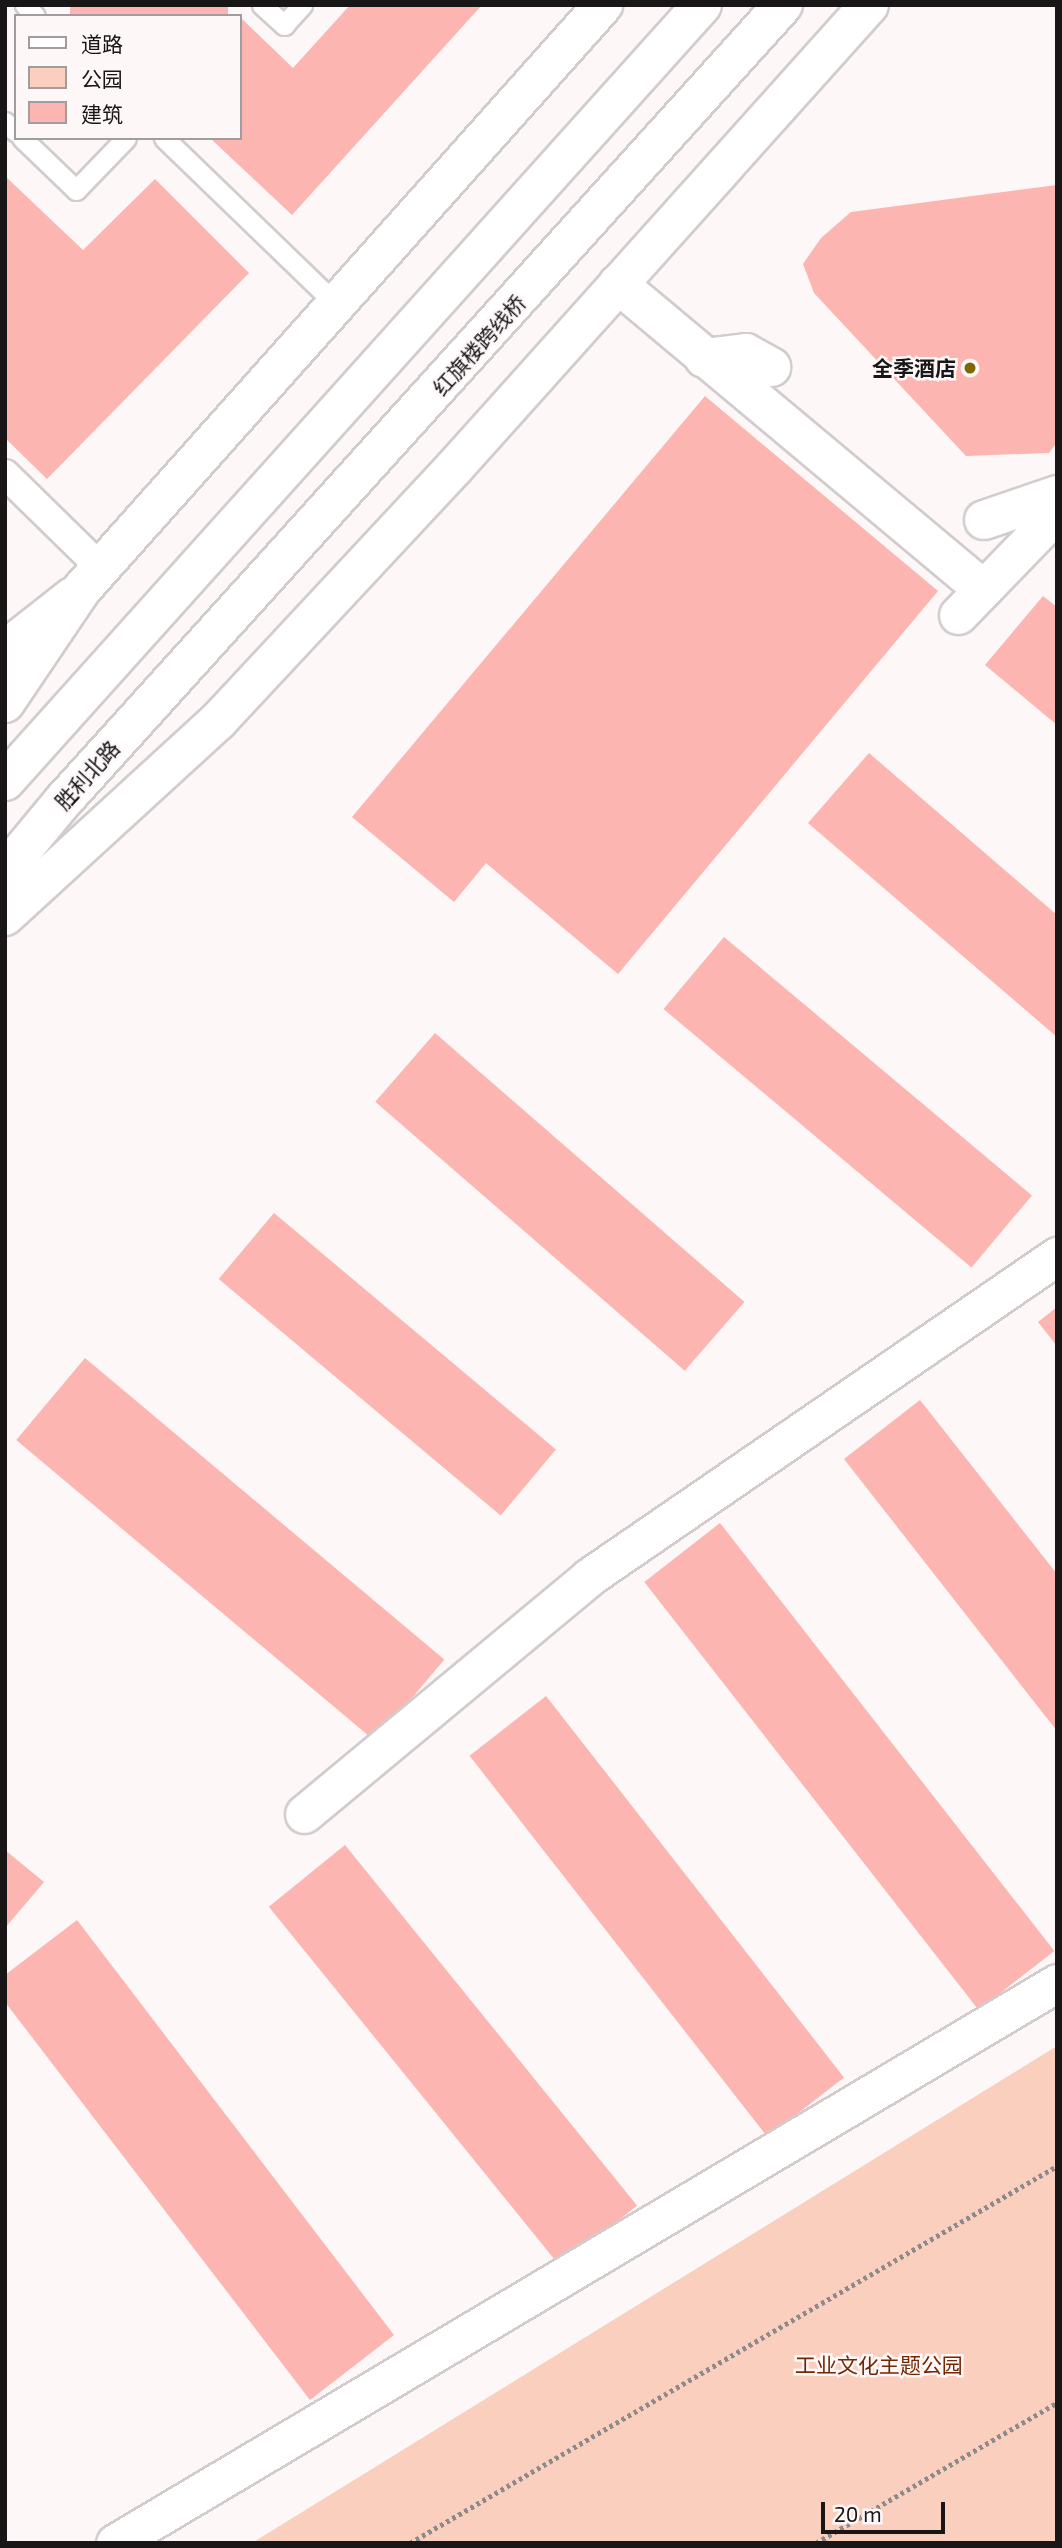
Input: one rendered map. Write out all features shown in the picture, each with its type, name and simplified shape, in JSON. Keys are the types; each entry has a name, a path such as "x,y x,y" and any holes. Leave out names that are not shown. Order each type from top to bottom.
{"main road":[{"path":"5,703 92,578 603,5"},
{"path":"5,781 702,5"},
{"name":"红旗楼跨线桥","path":"172,682 783,5"},
{"path":"5,916 218,721 869,5"},
{"path":"618,284 704,358 971,602"},
{"path":"704,358 746,353 771,366"},
{"path":"984,520 1057,495"},
{"path":"5,650 92,578"},
{"name":"胜利北路","path":"5,871 172,682"}],"street":[{"path":"5,474 92,578"},
{"path":"971,602 1057,513"},
{"path":"304,1814 589,1577 1057,1256"},
{"path":"115,2543 1057,1983"}],"lane":[{"path":"262,5 284,25 302,5"},
{"path":"24,140 76,190 124,140"},
{"path":"166,140 336,304"}],"path":[{"path":"410,2543 1057,2166"},
{"path":"816,2543 1057,2403"}],"green space":[{"name":"工业文化主题公园","path":"1057,2046 1057,2543 252,2543"}],"building":[{"path":"70,5 228,5 228,14 70,14"},
{"path":"350,5 482,5 292,215 212,140 242,140 242,19 293,68"},
{"path":"5,176 83,250 155,179 249,273 47,479 5,438"},
{"name":"全季酒店","path":"1057,185 1057,442 1049,453 966,456 814,293 803,264 821,238 851,212"},
{"path":"705,396 938,591 618,974 486,863 454,902 352,817"},
{"path":"1043,596 1057,607 1057,725 985,665"},
{"path":"869,753 1057,915 1057,1037 808,823"},
{"path":"724,937 1032,1195 972,1267 664,1009"},
{"path":"435,1033 744,1302 685,1371 375,1102"},
{"path":"274,1213 556,1450 501,1515 219,1279"},
{"path":"1057,1307 1057,1346 1038,1322"},
{"path":"85,1358 444,1659 375,1741 16,1440"},
{"path":"920,1400 1057,1574 1057,1731 844,1459"},
{"path":"720,1523 1054,1951 979,2010 644,1582"},
{"path":"546,1696 844,2077 768,2137 470,1756"},
{"path":"345,1845 637,2206 561,2267 269,1907"},
{"path":"5,1850 44,1882 5,1928"},
{"path":"77,1920 394,2335 310,2400 5,2002 5,1975"}],"place":[{"name":"全季酒店","path":"970,368"}]}
